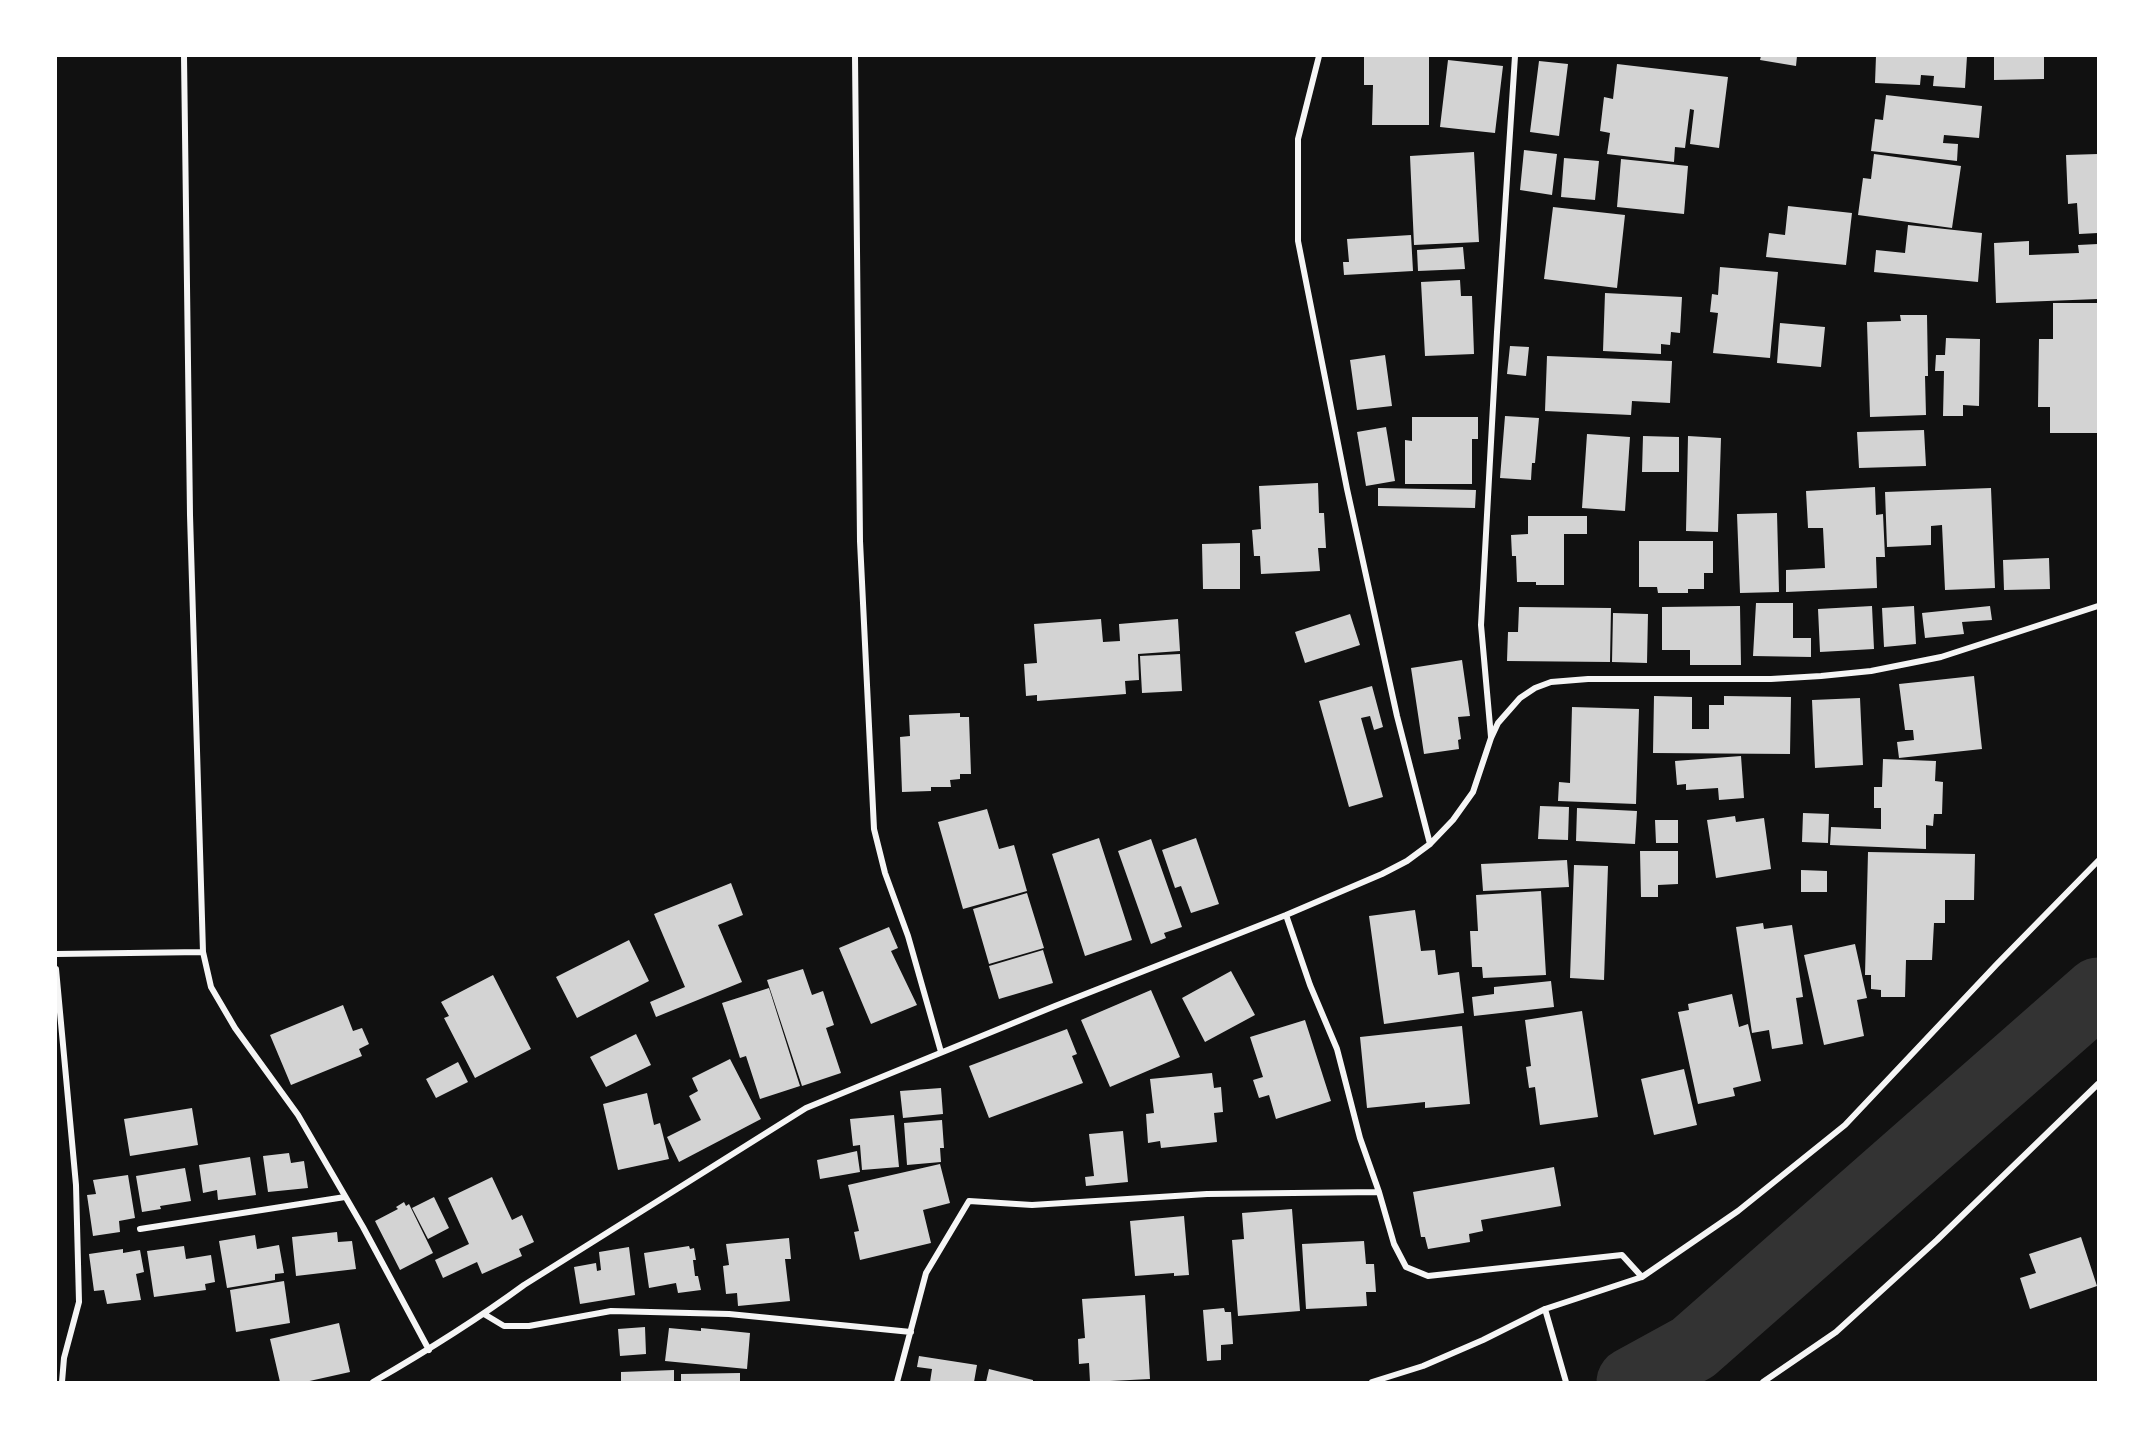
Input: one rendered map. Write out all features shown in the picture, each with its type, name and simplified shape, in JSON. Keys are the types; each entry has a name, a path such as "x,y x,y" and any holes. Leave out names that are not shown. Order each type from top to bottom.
{"street":[{"path":"184,56 190,515 203,952 211,987 235,1028 298,1115 429,1350"},
{"path":"855,56 860,541 874,829 885,873 908,936 941,1052"},
{"path":"1319,56 1298,139 1298,241 1350,500 1397,716 1430,844"},
{"path":"1491,738 1481,625 1515,56"},
{"path":"373,1383 429,1350 524,1285 806,1108 1286,915 1407,861 1430,844 1453,820 1473,792 1498,723 1520,698 1535,688 1551,682 1588,679 1772,679 1871,671 1941,657 2098,606"},
{"path":"1372,1383 1423,1366 1483,1341 1545,1309 1642,1277 1738,1211 1845,1125 2098,861"},
{"path":"1286,915 1310,985 1337,1049 1360,1138 1394,1244 1406,1267 1428,1276 1622,1255 1642,1277"},
{"path":"56,954 203,952"},
{"path":"56,969 76,1185 79,1302 64,1358 62,1383"},
{"path":"1763,1383 1836,1332 1937,1240 2098,1084"},
{"path":"897,1383 926,1273 969,1201 1032,1205 1207,1194 1379,1192"},
{"path":"140,1229 345,1197"},
{"path":"1545,1309 1566,1383"},
{"path":"484,1314 504,1326 529,1326 611,1311 729,1314 911,1332"}],"building":[{"path":"1364,56 1429,56 1429,125 1372,125 1373,85 1364,85"},
{"path":"1761,56 1797,56 1796,66 1760,60"},
{"path":"1876,56 1967,56 1965,88 1933,86 1934,76 1921,75 1920,85 1875,83"},
{"path":"1994,56 2044,56 2044,79 1994,80"},
{"path":"1448,60 1503,66 1495,133 1440,127"},
{"path":"1539,61 1568,64 1559,136 1530,132"},
{"path":"1617,64 1728,77 1719,148 1690,144 1694,110 1690,109 1685,148 1675,147 1674,162 1607,154 1610,133 1600,131 1604,97 1613,99"},
{"path":"1886,95 1982,106 1979,138 1944,135 1943,143 1958,144 1957,161 1871,151 1875,119 1883,120"},
{"path":"1524,150 1557,154 1552,195 1520,190"},
{"path":"1474,152 1479,242 1414,245 1410,156"},
{"path":"1874,154 1961,166 1952,228 1858,215 1863,178 1871,179"},
{"path":"2098,154 2098,233 2079,234 2077,203 2068,204 2066,155"},
{"path":"1564,158 1599,161 1595,200 1561,197"},
{"path":"1621,159 1688,166 1684,214 1617,207"},
{"path":"1788,206 1852,213 1846,265 1766,257 1769,233 1785,235"},
{"path":"1553,207 1625,215 1617,288 1544,279"},
{"path":"1908,225 1982,233 1978,282 1874,272 1876,250 1905,253"},
{"path":"1411,235 1413,271 1344,275 1343,262 1349,262 1347,239"},
{"path":"2029,241 2029,255 2079,253 2078,245 2098,244 2098,299 1996,303 1994,243"},
{"path":"1463,247 1465,269 1418,271 1417,250"},
{"path":"1720,267 1778,272 1770,358 1713,353 1718,313 1710,312 1712,294 1718,295"},
{"path":"1460,280 1461,296 1472,296 1474,354 1425,356 1421,282"},
{"path":"1605,293 1682,297 1680,333 1671,332 1670,345 1661,344 1661,354 1603,351"},
{"path":"2053,303 2098,303 2098,433 2050,433 2050,407 2038,407 2039,339 2053,339"},
{"path":"1900,315 1927,315 1926,415 1870,417 1867,322 1901,321"},
{"path":"1780,323 1825,327 1821,367 1777,363"},
{"path":"1946,338 1980,339 1979,406 1963,405 1963,416 1943,416 1944,371 1935,371 1936,355 1945,355"},
{"path":"1510,346 1529,347 1526,376 1507,374"},
{"path":"1385,355 1392,406 1357,410 1350,360"},
{"path":"1547,356 1672,361 1670,403 1632,401 1631,415 1545,411"},
{"path":"1505,416 1539,418 1531,480 1500,478"},
{"path":"1412,417 1478,417 1478,439 1472,439 1472,484 1405,484 1405,440 1412,441"},
{"path":"1386,427 1395,481 1366,486 1357,432"},
{"path":"1924,430 1926,466 1859,468 1857,432"},
{"path":"1587,434 1630,437 1625,511 1582,508"},
{"path":"1643,436 1679,437 1679,472 1642,472"},
{"path":"1688,436 1721,438 1718,532 1686,531"},
{"path":"1318,483 1319,513 1324,513 1326,548 1318,548 1320,571 1261,574 1260,556 1254,556 1252,530 1261,529 1259,486"},
{"path":"1875,487 1876,515 1883,514 1885,557 1876,557 1877,588 1786,592 1786,570 1825,568 1823,528 1808,528 1806,491"},
{"path":"1378,488 1476,490 1475,508 1378,506"},
{"path":"1991,488 1995,588 1945,590 1942,525 1931,526 1931,545 1887,547 1885,492"},
{"path":"1777,513 1779,592 1740,593 1737,514"},
{"path":"1528,516 1587,516 1587,534 1564,534 1564,585 1517,582 1516,556 1512,556 1511,535 1528,534"},
{"path":"1639,541 1713,541 1713,573 1704,573 1704,589 1688,589 1688,593 1658,593 1657,587 1639,587"},
{"path":"1240,543 1240,589 1203,589 1202,544"},
{"path":"2049,558 2050,589 2004,590 2003,560"},
{"path":"1756,603 1793,603 1793,638 1811,638 1811,657 1753,656"},
{"path":"1740,606 1741,665 1690,665 1690,650 1662,650 1662,607"},
{"path":"1872,606 1874,649 1820,652 1818,609"},
{"path":"1914,606 1916,644 1884,647 1882,608"},
{"path":"1990,606 1992,620 1962,622 1964,634 1925,638 1922,613"},
{"path":"1519,607 1611,608 1610,662 1507,661 1508,632 1518,632"},
{"path":"1613,613 1648,614 1647,663 1612,662"},
{"path":"1350,614 1360,645 1305,663 1295,632"},
{"path":"1101,619 1103,642 1120,641 1119,624 1178,619 1180,651 1138,654 1139,680 1125,681 1126,694 1037,701 1037,695 1026,696 1024,664 1037,663 1034,624"},
{"path":"1180,654 1182,691 1142,693 1140,656"},
{"path":"1462,660 1470,716 1458,717 1461,739 1458,740 1459,749 1424,754 1411,668"},
{"path":"1974,676 1982,749 1899,758 1897,742 1914,740 1913,730 1905,730 1899,684"},
{"path":"1372,686 1383,727 1374,730 1370,716 1361,718 1383,797 1349,807 1319,701"},
{"path":"1654,696 1692,697 1692,729 1709,729 1709,705 1724,705 1724,696 1791,697 1790,754 1653,753"},
{"path":"1860,698 1863,765 1815,768 1812,700"},
{"path":"1572,707 1639,709 1636,804 1558,801 1559,782 1570,783"},
{"path":"960,713 960,717 969,717 971,774 960,774 960,779 950,780 951,787 931,787 931,791 902,792 900,737 910,736 909,715"},
{"path":"1741,756 1744,798 1719,800 1718,788 1686,790 1686,784 1677,785 1675,761"},
{"path":"1883,759 1936,761 1935,781 1943,782 1942,814 1934,814 1933,826 1926,825 1926,849 1830,845 1831,827 1881,829 1881,808 1874,808 1874,787 1882,787"},
{"path":"1540,806 1569,807 1568,840 1538,839"},
{"path":"1577,808 1637,811 1635,844 1576,841"},
{"path":"987,809 999,849 1014,845 1027,891 963,909 938,822"},
{"path":"1803,813 1829,814 1828,843 1802,842"},
{"path":"1735,816 1736,822 1764,818 1771,869 1716,878 1707,820"},
{"path":"1655,820 1678,820 1678,843 1656,843"},
{"path":"1099,838 1132,940 1085,956 1052,854"},
{"path":"1196,838 1219,904 1191,913 1181,886 1175,888 1162,850"},
{"path":"1151,839 1182,927 1164,933 1166,938 1151,944 1118,851"},
{"path":"1640,851 1678,851 1678,884 1658,885 1658,897 1641,897"},
{"path":"1868,852 1975,854 1974,900 1945,900 1945,923 1934,923 1932,960 1906,960 1905,997 1881,997 1881,990 1871,989 1871,975 1865,975"},
{"path":"1567,860 1569,887 1483,891 1481,864"},
{"path":"1574,865 1608,866 1604,980 1570,978"},
{"path":"1801,870 1827,871 1827,892 1801,892"},
{"path":"731,883 743,915 718,925 742,982 656,1017 650,1002 685,987 654,914"},
{"path":"1541,891 1546,975 1483,978 1482,967 1472,967 1470,931 1478,931 1476,895"},
{"path":"1027,893 1044,948 989,964 973,909"},
{"path":"1415,910 1421,951 1435,950 1438,975 1459,972 1464,1013 1384,1024 1369,916"},
{"path":"1763,923 1764,929 1792,925 1803,997 1796,998 1803,1044 1772,1049 1769,1030 1752,1033 1736,927"},
{"path":"889,927 898,948 891,951 917,1005 871,1024 839,948"},
{"path":"629,940 649,981 577,1018 556,977"},
{"path":"1855,944 1867,998 1857,1000 1864,1036 1824,1045 1804,955"},
{"path":"1043,950 1053,983 999,999 989,966"},
{"path":"803,969 812,995 823,991 834,1025 826,1028 841,1073 802,1086 767,980"},
{"path":"1231,971 1255,1015 1205,1042 1182,998"},
{"path":"493,975 531,1049 475,1078 444,1018 449,1016 441,1002"},
{"path":"1551,981 1554,1007 1474,1016 1472,997 1494,994 1494,987"},
{"path":"769,988 800,1086 760,1099 746,1056 740,1058 722,1003"},
{"path":"1151,990 1180,1057 1110,1087 1081,1020"},
{"path":"1732,994 1739,1027 1748,1024 1761,1081 1733,1088 1735,1096 1698,1104 1678,1012 1689,1010 1688,1004"},
{"path":"343,1005 353,1031 362,1028 369,1044 359,1049 362,1056 291,1085 270,1035"},
{"path":"1582,1011 1598,1117 1540,1125 1535,1087 1529,1088 1526,1067 1531,1066 1525,1020"},
{"path":"1305,1020 1331,1101 1276,1119 1269,1095 1259,1098 1253,1080 1263,1077 1250,1037"},
{"path":"1462,1026 1470,1104 1425,1108 1425,1102 1367,1108 1360,1037"},
{"path":"1067,1029 1077,1054 1072,1056 1083,1083 989,1118 969,1066"},
{"path":"636,1034 651,1065 606,1087 590,1057"},
{"path":"730,1059 761,1119 679,1162 667,1137 701,1120 689,1096 698,1091 692,1078"},
{"path":"458,1062 468,1082 436,1098 426,1079"},
{"path":"1684,1069 1697,1125 1654,1135 1641,1079"},
{"path":"1212,1073 1214,1088 1221,1087 1223,1112 1214,1113 1217,1142 1161,1148 1160,1141 1148,1143 1146,1114 1154,1113 1150,1079"},
{"path":"941,1088 943,1114 903,1118 900,1091"},
{"path":"647,1093 654,1125 660,1123 669,1159 618,1170 603,1104"},
{"path":"192,1108 198,1145 130,1156 124,1119"},
{"path":"894,1115 899,1167 862,1170 860,1145 853,1146 850,1119"},
{"path":"942,1120 944,1148 940,1148 941,1162 907,1165 904,1123"},
{"path":"1123,1131 1128,1182 1086,1186 1085,1177 1094,1176 1089,1134"},
{"path":"857,1151 860,1172 820,1179 817,1160"},
{"path":"289,1153 291,1163 304,1161 308,1188 268,1192 263,1156"},
{"path":"250,1157 256,1195 218,1200 217,1190 203,1193 199,1165"},
{"path":"940,1164 950,1203 923,1210 931,1243 860,1260 854,1232 859,1231 848,1185"},
{"path":"1554,1167 1561,1206 1481,1220 1483,1231 1469,1234 1470,1242 1428,1249 1425,1237 1421,1237 1413,1192"},
{"path":"185,1168 191,1201 160,1206 161,1209 142,1212 136,1176"},
{"path":"128,1175 135,1218 119,1221 120,1232 93,1236 87,1195 96,1194 93,1180"},
{"path":"492,1177 512,1220 522,1215 534,1242 519,1249 522,1256 482,1274 477,1262 443,1278 435,1260 469,1244 448,1198"},
{"path":"434,1197 449,1228 428,1239 412,1208"},
{"path":"404,1202 406,1206 409,1204 433,1253 400,1270 375,1221 398,1209 396,1207"},
{"path":"1292,1209 1300,1311 1238,1316 1232,1240 1244,1239 1242,1213"},
{"path":"1184,1216 1189,1275 1174,1276 1174,1273 1135,1276 1130,1221"},
{"path":"337,1232 338,1242 352,1241 356,1269 296,1276 292,1237"},
{"path":"255,1235 257,1249 279,1245 284,1273 275,1274 275,1280 227,1288 219,1241"},
{"path":"2081,1237 2097,1286 2030,1309 2020,1278 2036,1273 2029,1254"},
{"path":"789,1238 791,1259 785,1259 790,1301 738,1306 737,1293 726,1294 723,1266 729,1265 726,1244"},
{"path":"1364,1241 1366,1264 1374,1264 1376,1292 1366,1292 1367,1306 1306,1309 1302,1244"},
{"path":"184,1246 186,1259 211,1255 215,1282 205,1284 206,1290 154,1297 147,1251"},
{"path":"689,1246 690,1249 694,1248 695,1276 698,1276 701,1290 678,1293 676,1283 649,1288 644,1253"},
{"path":"629,1247 635,1295 580,1304 574,1267 596,1263 597,1271 601,1270 599,1252"},
{"path":"123,1249 123,1253 140,1250 144,1272 136,1274 141,1300 107,1304 104,1290 94,1291 89,1254"},
{"path":"284,1281 290,1323 236,1332 230,1290"},
{"path":"1145,1295 1150,1379 1090,1382 1089,1363 1079,1364 1078,1339 1085,1338 1082,1299"},
{"path":"1224,1308 1225,1312 1231,1312 1233,1344 1221,1345 1221,1360 1207,1361 1203,1310"},
{"path":"339,1323 350,1372 305,1382 280,1382 270,1339"},
{"path":"645,1327 646,1354 620,1356 618,1329"},
{"path":"669,1328 701,1331 701,1328 750,1333 747,1369 665,1361"},
{"path":"919,1356 977,1365 974,1382 930,1382 932,1369 917,1367"},
{"path":"989,1369 1033,1380 1033,1382 986,1382"},
{"path":"674,1370 674,1382 621,1382 621,1372"},
{"path":"740,1373 740,1382 681,1382 681,1374"}],"waterway":[{"path":"1631,1382 1693,1348 2098,992"}]}
